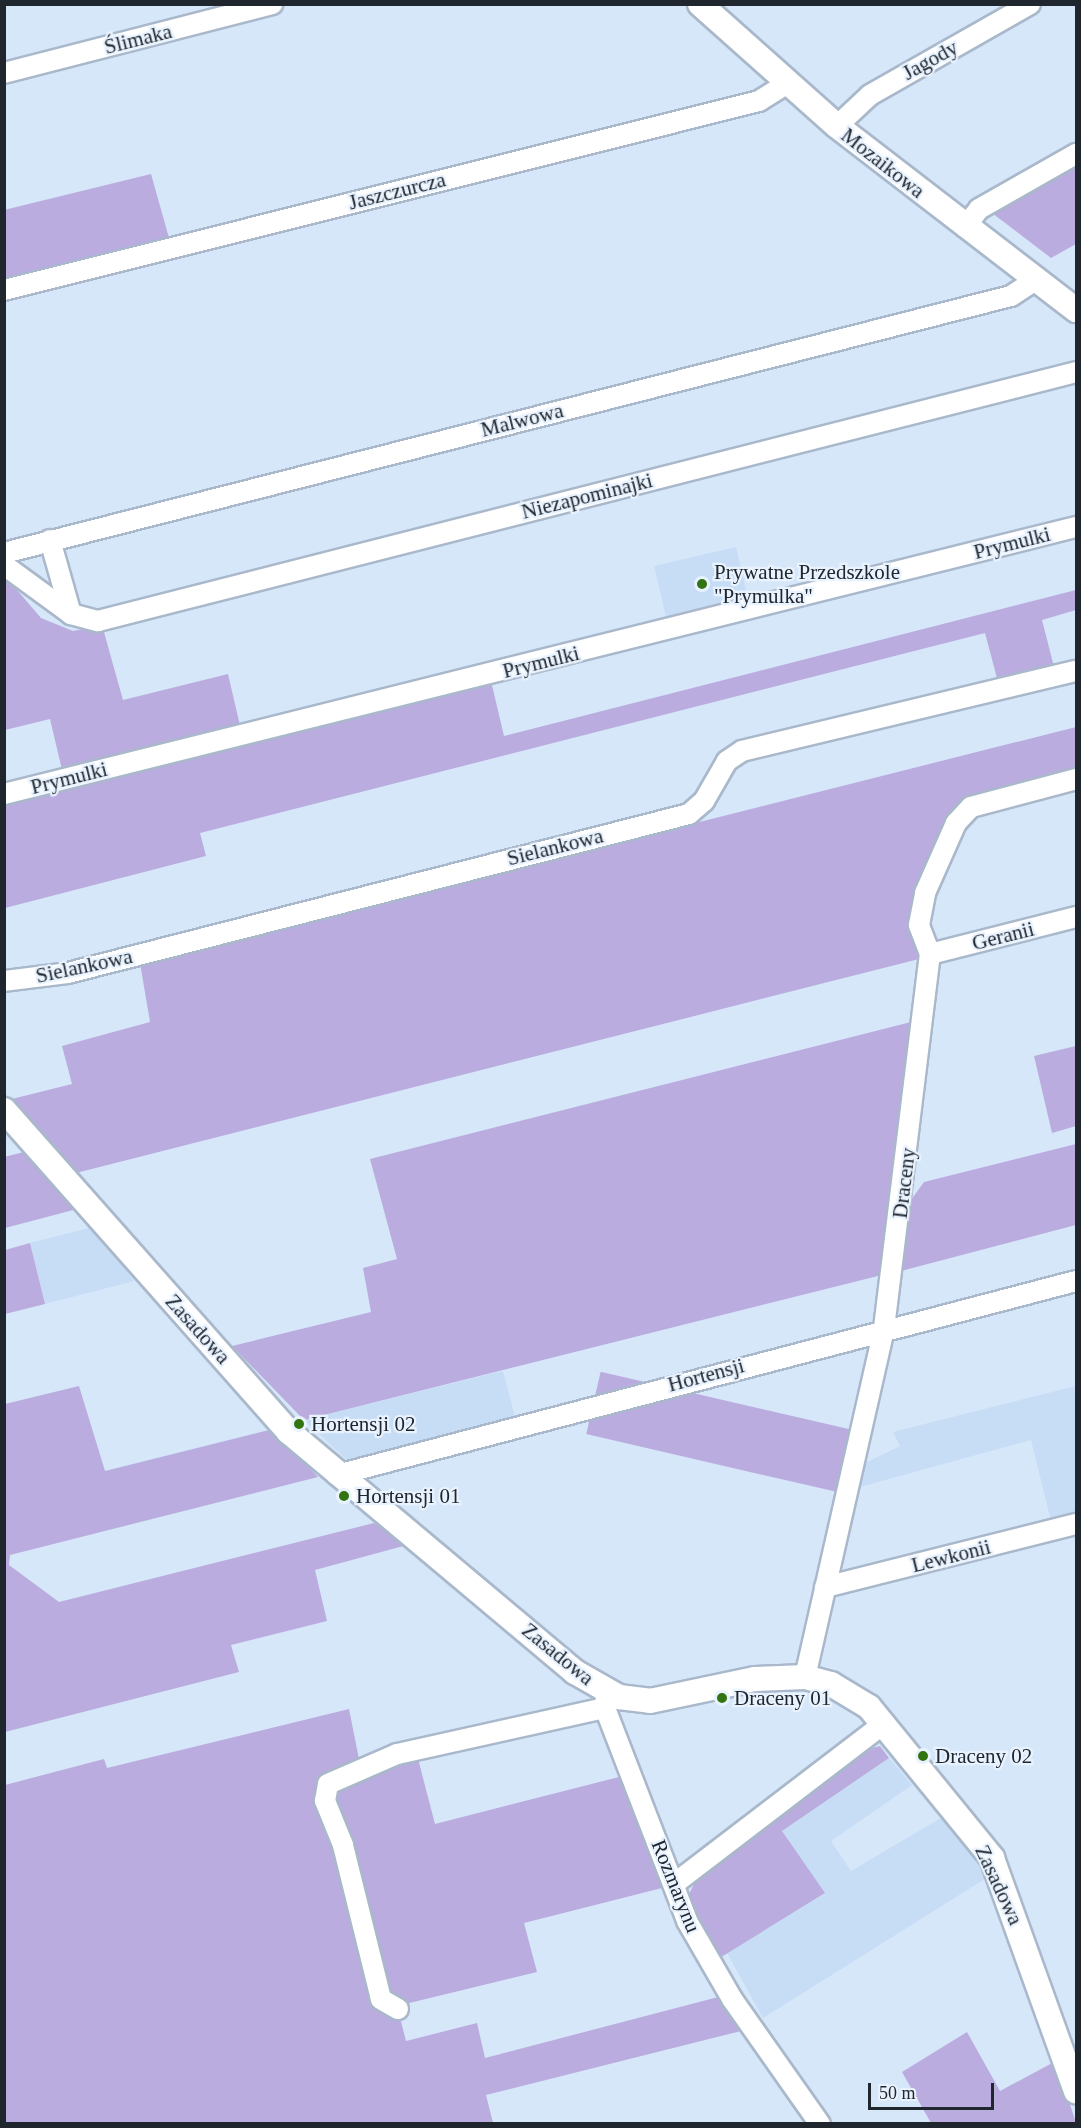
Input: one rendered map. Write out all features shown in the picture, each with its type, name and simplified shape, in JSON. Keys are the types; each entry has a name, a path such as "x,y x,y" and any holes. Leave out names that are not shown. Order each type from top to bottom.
{"street":[{"name":"Ślimaka","path":"4,73 272,4"},
{"name":"Mozaikowa","path":"700,4 786,84 837,126 965,227 1077,310"},
{"name":"Jagody","path":"837,126 870,95 1030,4"},
{"name":"Jaszczurcza","path":"4,290 759,101 786,84"},
{"path":"965,227 979,209 1077,154"},
{"name":"Malwowa","path":"4,553 1011,296 1036,280"},
{"name":"Niezapominajki","path":"71,614 99,621 1077,372"},
{"name":"Prymulki","path":"4,794 1077,527"},
{"path":"50,540 71,614"},
{"path":"4,565 71,614"},
{"name":"Sielankowa","path":"4,981 68,973 689,814 704,801 727,761 742,751 1077,671"},
{"name":"Draceny","path":"806,1677 884,1328 930,954 920,933 920,912 956,824 971,807 987,799 1077,779"},
{"name":"Geranii","path":"930,954 1077,917"},
{"name":"Zasadowa","path":"4,1110 289,1432 337,1475 606,1700 650,1701 755,1679 806,1677 853,1695 883,1724 992,1858 1077,2091"},
{"name":"Hortensji","path":"337,1475 884,1328 1077,1281"},
{"name":"Lewkonii","path":"825,1587 1077,1524"},
{"path":"398,2010 381,1998 343,1845 325,1801 328,1784 397,1754 606,1700"},
{"name":"Rozmarynu","path":"606,1700 687,1922 732,1999 820,2124"},
{"path":"674,1884 883,1724"}],"shaded area":[{"path":"1076,162 1076,244 1051,258 992,213"},
{"path":"151,174 169,238 5,282 4,210"},
{"name":"Prywatne Przedszkole \"Prymulka\"","path":"736,547 749,603 667,621 654,566"},
{"path":"5,576 41,618 73,631 102,625 123,700 228,674 241,730 63,774 50,719 5,730"},
{"path":"1076,590 1076,610 1042,620 1054,667 998,682 985,633 200,833 206,856 5,908 4,801 491,681 504,736"},
{"path":"1076,727 1076,774 969,798 920,890 909,925 923,958 76,1173 12,1099 72,1084 62,1046 150,1022 140,963"},
{"path":"915,1021 886,1274 304,1420 232,1346 371,1312 363,1268 397,1259 370,1159"},
{"path":"1076,1046 1076,1126 1052,1133 1034,1056"},
{"path":"1076,1144 1076,1225 901,1271 911,1200 924,1182"},
{"path":"24,1152 77,1209 5,1228 4,1157"},
{"path":"93,1227 134,1281 45,1304 30,1243"},
{"path":"30,1243 45,1304 5,1314 5,1250"},
{"path":"503,1371 515,1417 348,1461 304,1420"},
{"path":"601,1372 853,1430 839,1492 586,1434"},
{"path":"79,1386 105,1471 273,1429 318,1477 10,1555 9,1565 59,1602 374,1523 407,1545 315,1570 327,1621 231,1645 239,1672 5,1732 5,1404"},
{"path":"1076,1386 1076,1515 1051,1521 1031,1440 856,1488 861,1465 900,1446 893,1432"},
{"path":"349,1709 360,1764 416,1751 435,1824 619,1777 662,1888 524,1923 537,1972 397,2006 406,2041 477,2023 485,2058 722,1996 745,2030 486,2095 493,2123 5,2124 5,1785 104,1759 107,1768"},
{"path":"880,1746 889,1758 782,1831 825,1893 718,1959 690,1913 690,1892 702,1869 864,1750"},
{"path":"889,1758 912,1785 831,1841 851,1871 946,1815 988,1877 763,2018 727,1953 824,1894 782,1831"},
{"path":"967,2032 1000,2091 1056,2061 1076,2123 931,2123 902,2072"}],"place":[{"name":"Prywatne Przedszkole \"Prymulka\"","path":"702,584"},
{"name":"Hortensji 02","path":"299,1424"},
{"name":"Hortensji 01","path":"344,1496"},
{"name":"Draceny 01","path":"722,1698"},
{"name":"Draceny 02","path":"923,1756"}]}
